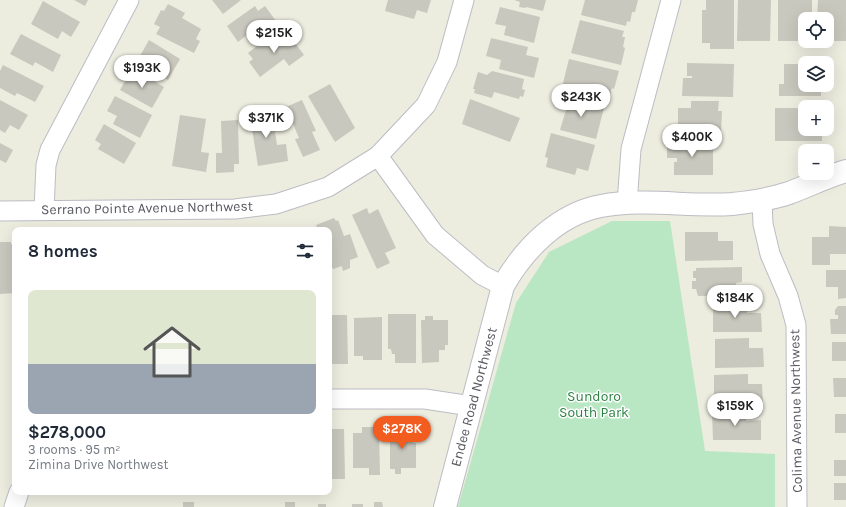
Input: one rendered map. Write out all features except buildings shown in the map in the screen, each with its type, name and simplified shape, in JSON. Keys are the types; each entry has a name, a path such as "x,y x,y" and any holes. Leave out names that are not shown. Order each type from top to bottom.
{"street":[{"path":"44,210 46,165 50,150 129,0"},
{"name":"Serrano Pointe Avenue Northwest","path":"0,211 235,209 276,204 328,187 378,156 426,105 447,62 464,0"},
{"path":"627,204 631,149 671,0"},
{"path":"378,156 435,235 482,275 502,286"},
{"name":"Endee Road Northwest","path":"445,507 502,286 524,255 554,227 583,211 601,206 627,204 732,204 762,200 788,193 846,172"},
{"name":"Colima Avenue Northwest","path":"762,200 763,224 770,254 788,296 796,325 797,507"},
{"path":"332,399 425,400 471,406"},
{"path":"14,507 18,495"}],"green space":[{"name":"Sundoro South Park","path":"612,221 670,221 705,451 775,454 775,507 458,507 516,303 549,252"}]}
